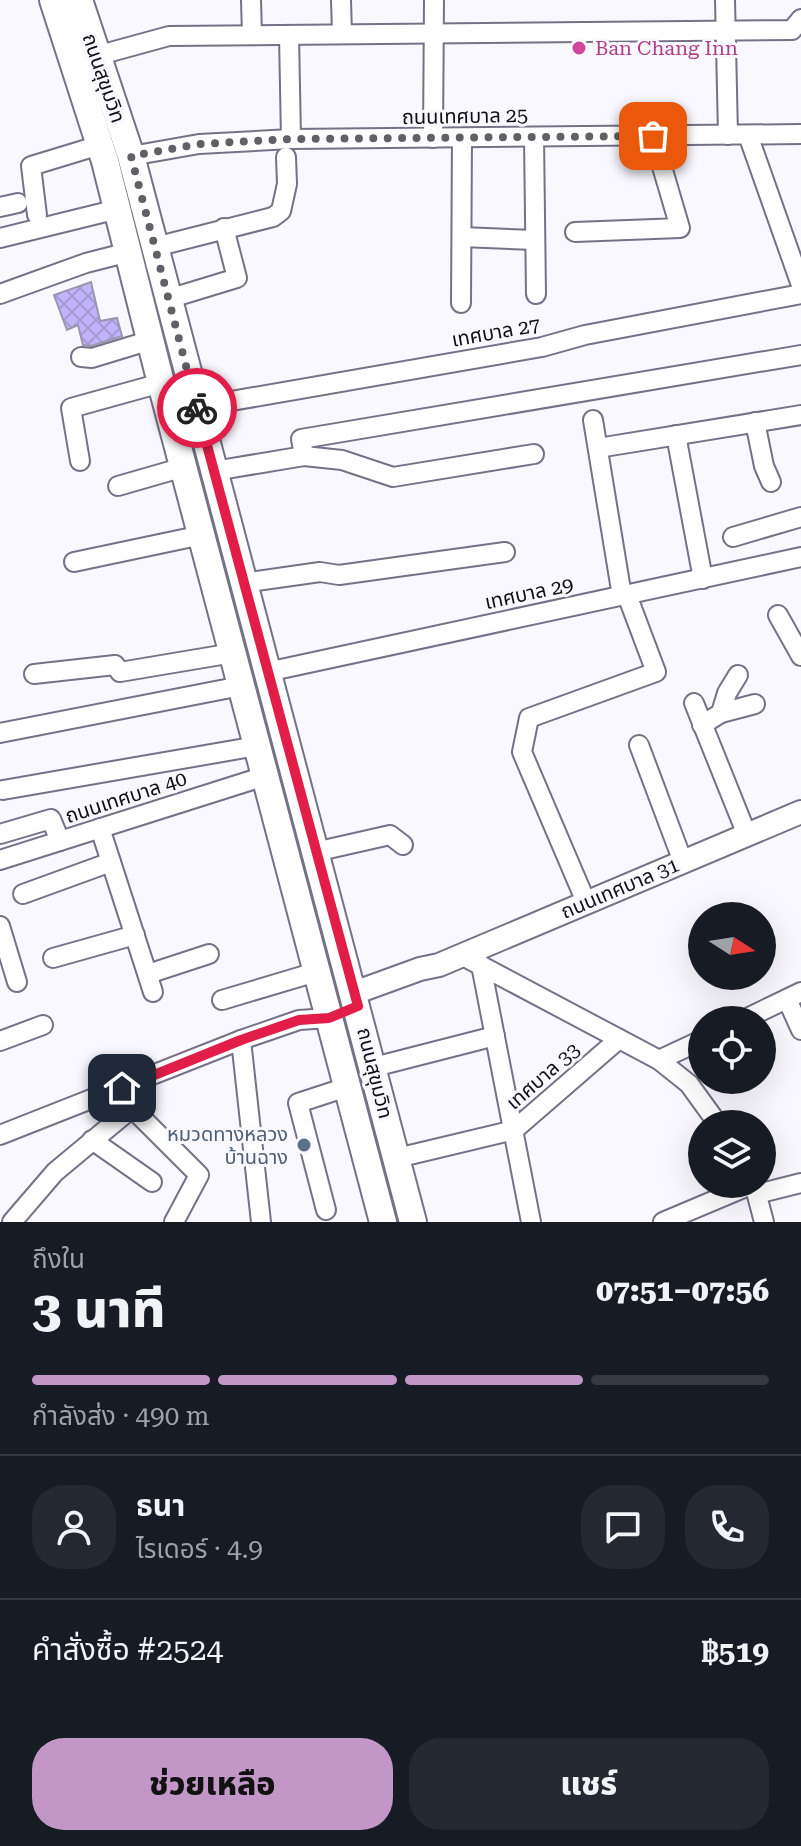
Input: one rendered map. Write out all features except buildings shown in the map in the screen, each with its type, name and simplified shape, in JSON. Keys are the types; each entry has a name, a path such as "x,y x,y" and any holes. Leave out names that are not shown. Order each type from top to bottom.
{"highway":[{"name":"ถนนสุขุมวิท","path":"53,0 112,154 155,247 413,1222"},
{"name":"ถนนสุขุมวิท","path":"79,0 96,56 118,209 161,383 383,1222"},
{"path":"327,1011 356,1000"}],"main road":[{"name":"ถนนเทศบาล 31","path":"356,1000 423,981 439,965 471,960 586,902 801,812"}],"street":[{"path":"251,0 252,35"},
{"path":"341,0 342,34"},
{"path":"433,138 434,0"},
{"path":"725,0 728,135"},
{"path":"96,56 169,36 792,30 801,19"},
{"path":"155,247 273,217 281,211 287,184 289,35"},
{"name":"ถนนเทศบาล 25","path":"37,215 31,166 199,144 288,148 433,138 801,134"},
{"path":"748,135 801,285"},
{"path":"575,232 680,228 653,136"},
{"path":"534,137 536,294"},
{"path":"461,303 462,138"},
{"path":"0,238 118,209"},
{"path":"168,299 237,278 224,228"},
{"path":"462,237 535,240"},
{"path":"0,294 86,263 129,252"},
{"name":"เทศบาล 27","path":"197,407 542,347 585,335 801,294"},
{"path":"81,357 92,358 151,340"},
{"path":"304,456 301,439 801,355"},
{"path":"80,461 71,408 161,383"},
{"path":"598,448 801,415"},
{"path":"586,902 522,752 529,718 656,672 625,596 593,420"},
{"path":"755,422 764,466 771,482"},
{"path":"676,435 703,579"},
{"path":"214,471 304,456 342,460 393,477 534,454"},
{"path":"118,486 184,467"},
{"path":"733,537 801,517"},
{"path":"74,562 202,535"},
{"path":"243,583 320,572 339,575 505,552"},
{"name":"เทศบาล 29","path":"267,672 801,557"},
{"path":"778,615 801,656"},
{"path":"34,674 115,665 120,672 233,653"},
{"path":"721,713 727,693 738,675"},
{"path":"0,733 241,686"},
{"path":"694,703 747,835"},
{"path":"702,725 721,713 755,704"},
{"path":"639,745 683,862"},
{"path":"3,790 257,746"},
{"name":"ถนนเทศบาล 40","path":"0,860 265,776"},
{"path":"0,834 51,819 60,841"},
{"path":"100,828 150,983 209,954"},
{"path":"315,852 390,835 403,845"},
{"path":"23,894 111,862"},
{"path":"0,926 4,949 17,982"},
{"path":"53,958 135,935"},
{"path":"471,960 495,1036 531,1222"},
{"path":"471,960 659,1060 689,1084 708,1110"},
{"path":"222,1000 316,972"},
{"path":"772,1006 794,995 801,1030"},
{"path":"0,1135 241,1040 327,1011"},
{"path":"0,1041 43,1025"},
{"path":"374,1067 495,1036"},
{"name":"เทศบาล 33","path":"397,1158 514,1130 619,1039"},
{"path":"241,1040 261,1222"},
{"path":"659,1060 688,1047"},
{"path":"326,1210 298,1103 347,1087"},
{"path":"122,1088 132,1108 199,1175 174,1222"},
{"path":"12,1222 55,1172 132,1108"},
{"path":"92,1140 152,1182"},
{"path":"776,1185 801,1183"},
{"path":"663,1222 725,1198"},
{"path":"757,1198 764,1222"}],"way so far":[{"path":"197,408 131,156 199,144 291,139 653,136"}],"place":[{"name":"Ban Chang Inn","path":"579,48"},
{"name":"หมวดทางหลวง บ้านฉาง","path":"304,1145"}],"route":[{"path":"122,1088 241,1040 299,1020 329,1018 358,1006 197,408"}]}
